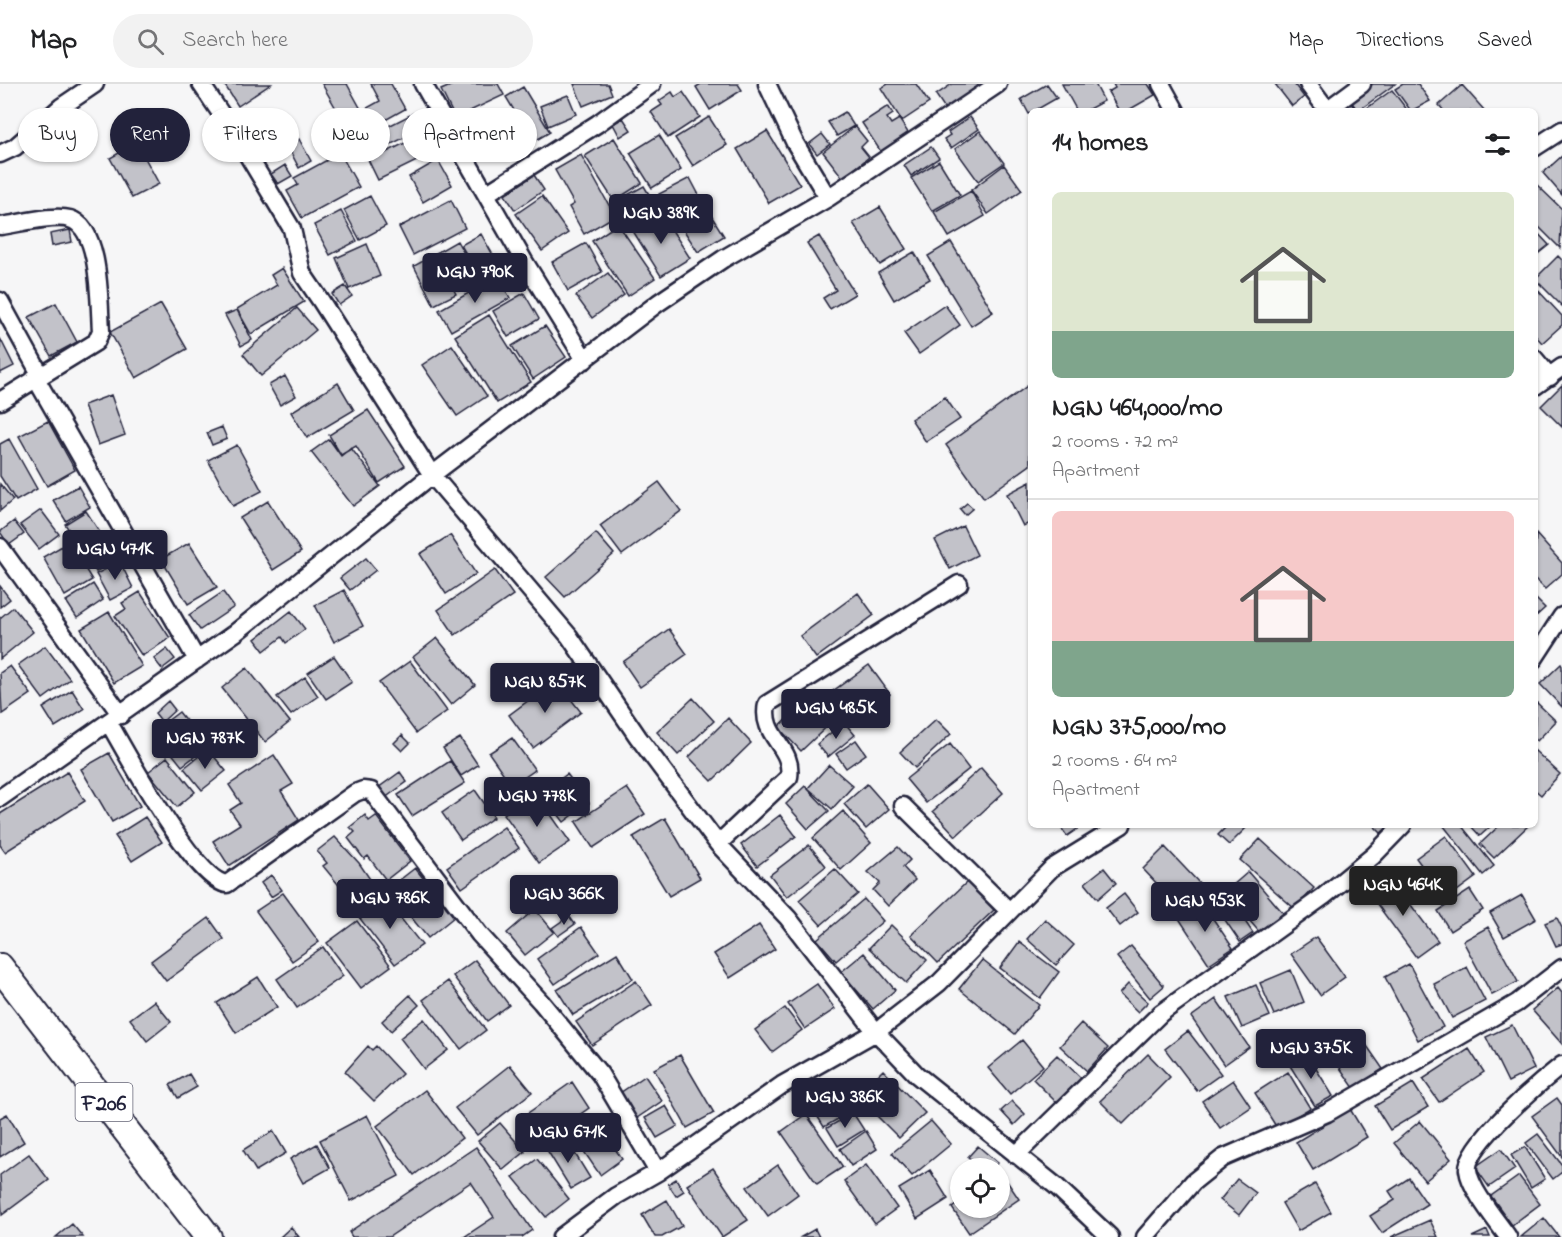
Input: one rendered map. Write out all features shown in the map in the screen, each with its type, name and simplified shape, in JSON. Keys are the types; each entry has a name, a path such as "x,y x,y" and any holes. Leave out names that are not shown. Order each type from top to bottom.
{"main road":[{"name":"F206","path":"0,967 208,1237"}],"street":[{"path":"0,154 15,147 53,114 95,84"},
{"path":"201,84 238,139 292,229 302,273 308,285 321,301 432,475 569,636 638,737 718,844 788,918 876,1032 917,1075 1056,1186 1110,1237"},
{"path":"423,84 585,360"},
{"path":"486,194 597,124 652,84"},
{"path":"767,84 795,143 828,198"},
{"path":"0,798 197,660 432,475 658,303 723,259 828,198 998,84"},
{"path":"1161,84 1174,108"},
{"path":"1308,84 1326,108"},
{"path":"1330,108 1362,84"},
{"path":"1538,145 1562,130"},
{"path":"0,226 54,218 71,219 87,232 93,250 101,331 96,342 38,375 0,401"},
{"path":"0,301 38,375 197,660"},
{"path":"1538,361 1556,372 1538,384"},
{"path":"0,547 115,719 169,824 209,875 219,884 227,884 355,793 363,790 371,791 479,934 541,1002 600,1074 658,1172"},
{"path":"718,844 789,777 791,768 786,753 766,723 767,704 959,584"},
{"path":"1538,653 1562,616"},
{"path":"903,806 1008,910"},
{"path":"561,1237 616,1196 658,1172 782,1085 876,1032 939,983 1008,910 1052,868 1117,828"},
{"path":"1016,1155 1161,1014 1324,896 1373,856 1400,828"},
{"path":"1145,1237 1193,1182 1223,1158 1327,1113 1375,1087 1517,1003 1562,968"},
{"path":"1508,1237 1474,1186 1467,1170 1468,1160 1476,1148 1508,1114 1562,1065"}],"building":[{"path":"224,84 271,84 238,106"},
{"path":"322,84 347,84 360,108 336,108"},
{"path":"371,84 391,84 404,108 402,108 402,111 390,117 390,108 367,108 380,101"},
{"path":"455,84 498,84 504,95 476,108 450,108 441,90"},
{"path":"574,84 608,84 612,94 583,106"},
{"path":"701,84 738,84 742,90 710,110 696,87"},
{"path":"888,84 916,84 929,103 902,121 881,88"},
{"path":"952,84 978,84 980,87 946,110 936,95"},
{"path":"1047,84 1057,98 1040,108 1028,108 1028,112 1021,99"},
{"path":"1062,84 1095,84 1104,101 1091,108 1075,108"},
{"path":"1113,84 1148,84 1155,95 1132,108 1117,108 1108,92 1115,88"},
{"path":"1275,84 1294,84 1304,97 1292,106"},
{"path":"1366,84 1395,84 1362,108 1356,108 1348,97"},
{"path":"1403,84 1418,84 1430,101 1417,108 1409,108 1395,89"},
{"path":"1462,85 1482,108 1442,108 1439,105"},
{"path":"523,87 536,108 513,108 506,97"},
{"path":"1392,90 1406,108 1367,108"},
{"path":"672,92 675,97 683,92 700,117 668,138 651,112 662,105 659,101"},
{"path":"568,95 576,114 548,126 540,106"},
{"path":"1351,103 1354,108 1342,108"},
{"path":"888,106 893,114 887,118 891,124 899,119 909,134 881,152 862,123"},
{"path":"537,110 550,132 537,140"},
{"path":"845,112 854,126 837,136 828,122"},
{"path":"709,117 727,145 693,166 675,138"},
{"path":"970,117 979,129 951,148 944,139 950,135 948,132"},
{"path":"623,118 631,130 620,137 613,124"},
{"path":"402,119 402,139 390,145 390,125"},
{"path":"855,126 867,141 861,147 869,157 843,178 823,152"},
{"path":"767,131 800,185 769,203 737,149"},
{"path":"980,131 1004,163 978,181 955,149"},
{"path":"822,134 830,144 817,154 809,144"},
{"path":"659,135 681,170 652,188 630,153"},
{"path":"614,138 642,183 614,201 585,156"},
{"path":"299,139 311,161 299,168 296,162 299,162"},
{"path":"402,144 402,162 415,162 378,180 369,162 390,162 390,150"},
{"path":"931,147 939,158 911,176 904,165"},
{"path":"581,155 615,216 584,234 569,207 574,204 555,170"},
{"path":"1562,156 1562,195 1543,173"},
{"path":"939,161 960,195 932,211 911,178"},
{"path":"112,162 147,162 159,184 132,198"},
{"path":"323,162 345,162 359,187 302,218 287,191 298,185 294,178"},
{"path":"435,162 439,162 452,185 423,202 409,177"},
{"path":"285,165 292,176 278,184 271,174"},
{"path":"1004,165 1022,190 988,214 971,190"},
{"path":"534,175 544,190 515,210 505,195"},
{"path":"690,178 700,197 669,213 659,194"},
{"path":"644,186 659,211 637,224 622,198"},
{"path":"1538,186 1562,209 1560,248 1538,226"},
{"path":"971,191 985,216 949,237 934,212"},
{"path":"370,196 386,226 360,240 344,210"},
{"path":"542,196 568,233 542,251 516,214"},
{"path":"451,200 465,228 413,255 399,227"},
{"path":"880,207 906,249 880,265 853,223"},
{"path":"707,209 724,236 698,252 681,226"},
{"path":"341,211 357,241 330,255 314,225"},
{"path":"661,213 690,258 661,276 633,231"},
{"path":"618,224 655,278 628,296 592,241"},
{"path":"70,230 72,242 52,246 50,234"},
{"path":"1538,233 1549,245 1538,254"},
{"path":"481,234 500,267 480,278 461,245"},
{"path":"819,236 855,294 830,309 823,298 836,290 807,243"},
{"path":"457,241 479,280 458,291 436,253"},
{"path":"951,242 993,312 971,326 928,256"},
{"path":"586,243 602,272 568,291 552,262"},
{"path":"367,244 380,276 349,289 336,258"},
{"path":"914,252 930,279 894,300 878,273"},
{"path":"436,254 456,294 434,305 414,266"},
{"path":"1558,256 1562,260 1562,306 1538,282 1538,276"},
{"path":"282,268 304,302 251,334 237,309 277,285 271,275"},
{"path":"608,273 624,295 592,318 576,296"},
{"path":"498,276 510,298 451,331 439,310"},
{"path":"345,286 352,296 339,305 332,294"},
{"path":"1538,290 1562,316 1562,325 1542,343 1538,338"},
{"path":"524,293 539,319 508,337 493,311"},
{"path":"56,303 77,342 51,356 29,317"},
{"path":"161,304 187,349 136,378 110,332"},
{"path":"945,305 960,325 919,354 904,333"},
{"path":"297,308 316,330 261,376 243,354"},
{"path":"237,310 252,340 241,346 225,315"},
{"path":"489,315 531,382 497,403 455,336"},
{"path":"545,326 566,357 533,379 512,346"},
{"path":"0,338 14,366 0,373"},
{"path":"452,345 487,396 457,416 422,365"},
{"path":"285,376 296,396 280,405 269,385"},
{"path":"338,383 354,410 307,438 291,412"},
{"path":"1028,385 1028,466 984,498 946,445"},
{"path":"1562,385 1562,427 1541,406"},
{"path":"111,395 125,435 98,445 84,405"},
{"path":"945,397 960,419 926,442 911,419"},
{"path":"368,410 405,466 379,483 356,446 341,455 329,435"},
{"path":"48,421 75,470 47,486 19,436"},
{"path":"222,427 227,439 212,445 207,433"},
{"path":"9,439 37,489 16,501 0,476 0,444"},
{"path":"329,439 341,456 351,448 380,486 353,506 311,452"},
{"path":"237,445 262,491 233,506 208,460"},
{"path":"659,482 681,511 622,555 600,526"},
{"path":"1028,483 1028,524 1023,526 1007,494"},
{"path":"0,484 13,500 0,511"},
{"path":"78,486 90,507 66,521 53,500"},
{"path":"268,501 301,552 273,570 240,518"},
{"path":"967,503 973,508 965,515 960,509"},
{"path":"41,510 59,534 39,549 20,525"},
{"path":"86,511 101,534 80,547 65,524"},
{"path":"14,521 24,534 9,545 0,532"},
{"path":"963,526 977,555 950,569 935,540"},
{"path":"596,533 614,554 565,597 546,577"},
{"path":"102,535 117,558 96,572 81,549"},
{"path":"450,535 476,574 446,594 420,554"},
{"path":"1538,536 1562,563 1562,574 1545,589 1538,582"},
{"path":"69,542 92,580 65,596 43,557"},
{"path":"189,543 217,587 188,604 161,559"},
{"path":"366,558 376,570 350,590 340,578"},
{"path":"120,562 133,588 110,600 96,574"},
{"path":"495,570 513,595 455,635 438,610"},
{"path":"93,584 103,600 77,618 66,601"},
{"path":"0,586 10,599 0,607"},
{"path":"344,590 363,626 334,642 315,605"},
{"path":"140,592 170,638 142,656 115,616 126,609 122,603"},
{"path":"223,592 234,607 200,630 189,615"},
{"path":"858,593 874,615 816,658 800,636"},
{"path":"1538,601 1545,608 1538,614"},
{"path":"13,607 33,632 0,659 0,618"},
{"path":"291,611 305,629 286,643 282,637 264,651 255,639"},
{"path":"109,612 142,666 114,683 81,629"},
{"path":"669,629 687,654 640,687 623,662"},
{"path":"437,638 475,685 451,705 413,657"},
{"path":"45,646 70,679 43,699 18,665"},
{"path":"167,649 175,659 162,669 154,659"},
{"path":"334,656 352,682 326,699 308,673"},
{"path":"410,661 447,711 416,733 379,683"},
{"path":"1561,664 1562,666 1562,707 1540,684"},
{"path":"869,665 890,694 855,720 833,691"},
{"path":"10,666 31,694 2,714 0,673"},
{"path":"247,668 290,722 265,742 222,688"},
{"path":"305,677 318,696 291,715 277,697"},
{"path":"556,680 581,712 533,748 509,715"},
{"path":"72,690 84,709 55,727 43,708"},
{"path":"813,695 835,719 801,751 778,727"},
{"path":"693,698 714,721 678,755 657,732"},
{"path":"168,701 175,710 162,722 155,713"},
{"path":"1538,704 1556,721 1538,740"},
{"path":"179,712 207,747 182,766 154,731"},
{"path":"728,718 751,743 712,781 689,757"},
{"path":"936,719 951,734 915,768 900,752"},
{"path":"844,722 855,735 828,757 817,744"},
{"path":"402,735 410,743 402,751 394,743"},
{"path":"460,738 478,765 461,776 443,748"},
{"path":"512,738 535,770 512,786 489,753"},
{"path":"856,740 866,754 846,768 836,754"},
{"path":"950,744 969,769 926,803 906,779"},
{"path":"208,749 226,771 202,790 184,768"},
{"path":"109,753 140,806 112,822 81,769"},
{"path":"1538,754 1560,774 1541,795 1538,792"},
{"path":"274,755 293,784 281,791 299,820 229,866 213,841 240,824 230,810 241,803 229,785"},
{"path":"167,757 195,792 177,807 148,772"},
{"path":"450,761 465,783 412,816 398,795"},
{"path":"829,765 853,786 832,809 808,788"},
{"path":"981,768 1003,793 956,836 933,811"},
{"path":"67,772 85,801 5,852 0,845 0,814"},
{"path":"400,772 407,782 385,798 378,788"},
{"path":"567,774 589,803 564,822 542,793"},
{"path":"867,784 889,809 866,829 844,804"},
{"path":"805,786 829,811 808,829 786,804"},
{"path":"627,788 645,814 593,848 576,822"},
{"path":"475,790 494,817 461,840 442,813"},
{"path":"535,792 570,842 539,863 504,814"},
{"path":"843,811 871,843 841,870 813,838"},
{"path":"365,815 369,821 376,816 410,861 386,880 368,856 364,859 348,838 355,832 350,827"},
{"path":"780,815 796,836 757,866 741,845"},
{"path":"145,817 162,842 132,861 115,836"},
{"path":"665,818 700,878 669,896 633,837"},
{"path":"504,827 519,848 462,888 447,867"},
{"path":"1061,828 1079,828 1067,836"},
{"path":"1225,828 1246,828 1229,845 1218,835"},
{"path":"1376,828 1387,828 1381,833"},
{"path":"1445,828 1463,828 1494,866 1483,875"},
{"path":"1473,828 1489,828 1480,836"},
{"path":"1497,828 1526,828 1494,858 1480,844"},
{"path":"1446,836 1476,877 1446,899 1416,858"},
{"path":"335,837 359,863 374,885 357,899 346,886 342,889 323,866 327,863 317,851"},
{"path":"1260,839 1314,888 1295,909 1240,860"},
{"path":"809,845 826,866 787,897 770,875"},
{"path":"898,847 910,860 903,867 915,880 888,906 873,890 880,883 868,872"},
{"path":"1165,847 1202,886 1179,907 1143,869"},
{"path":"415,868 454,917 428,938 388,889"},
{"path":"1104,868 1116,883 1098,899 1085,883"},
{"path":"835,869 858,894 821,925 799,900"},
{"path":"1248,872 1284,914 1261,934 1225,892"},
{"path":"271,875 282,890 271,897 261,883"},
{"path":"1390,877 1438,941 1416,957 1368,892"},
{"path":"967,882 994,910 938,963 911,935"},
{"path":"1223,889 1253,933 1240,942 1210,898"},
{"path":"1470,890 1483,910 1450,931 1438,911"},
{"path":"283,893 319,942 292,961 256,911"},
{"path":"1124,894 1138,912 1120,926 1106,908"},
{"path":"1522,895 1536,919 1504,937 1490,913"},
{"path":"383,896 422,945 395,964 358,916"},
{"path":"864,899 883,921 836,961 817,939"},
{"path":"1201,901 1233,948 1209,964 1178,917"},
{"path":"535,909 554,932 525,955 507,933"},
{"path":"569,916 575,924 558,936 552,928"},
{"path":"209,918 224,939 166,981 151,961"},
{"path":"1557,918 1562,928 1562,944 1556,946 1545,923"},
{"path":"1045,919 1074,945 1056,965 1027,939"},
{"path":"357,921 391,966 361,988 327,943"},
{"path":"759,925 775,949 730,978 714,954"},
{"path":"891,925 927,960 906,983 869,948"},
{"path":"581,927 599,953 555,984 537,959"},
{"path":"1488,927 1518,982 1492,995 1463,941"},
{"path":"1316,937 1345,977 1320,995 1291,954"},
{"path":"1019,942 1059,972 1040,998 1000,968"},
{"path":"1131,946 1164,986 1150,998 1117,957"},
{"path":"323,947 343,976 297,1008 277,979"},
{"path":"617,953 633,979 573,1015 557,990"},
{"path":"864,953 895,990 873,1009 841,972"},
{"path":"475,960 509,1005 487,1021 453,976"},
{"path":"982,960 1039,1005 1015,1034 959,989"},
{"path":"1409,964 1443,1027 1418,1040 1385,977"},
{"path":"1467,967 1485,1001 1452,1018 1434,984"},
{"path":"1291,970 1304,1002 1274,1015 1260,983"},
{"path":"258,977 277,1007 236,1033 217,1003"},
{"path":"448,981 486,1030 461,1049 423,1000"},
{"path":"636,981 652,1005 592,1045 576,1022"},
{"path":"817,984 835,1009 805,1029 788,1004"},
{"path":"1128,984 1148,1002 1138,1012 1119,994"},
{"path":"1256,985 1270,1016 1242,1028 1228,997"},
{"path":"1558,988 1562,993 1562,1044 1532,1010"},
{"path":"410,995 419,1005 391,1031 382,1021"},
{"path":"1216,999 1249,1047 1224,1065 1191,1017"},
{"path":"154,1001 171,1022 147,1041 130,1019"},
{"path":"785,1008 802,1030 772,1052 755,1030"},
{"path":"424,1019 448,1050 424,1069 400,1038"},
{"path":"1081,1023 1108,1048 1087,1071 1060,1046"},
{"path":"1512,1025 1534,1069 1508,1082 1486,1037"},
{"path":"1188,1031 1221,1074 1197,1091 1165,1049"},
{"path":"1358,1033 1383,1069 1354,1088 1329,1052"},
{"path":"1022,1040 1043,1066 1010,1094 988,1068"},
{"path":"368,1046 372,1050 376,1046 402,1074 374,1101 345,1072"},
{"path":"1469,1049 1484,1072 1439,1102 1423,1079"},
{"path":"1148,1054 1170,1077 1123,1124 1100,1101"},
{"path":"1307,1054 1333,1096 1315,1106 1289,1064"},
{"path":"680,1055 714,1113 687,1128 654,1069"},
{"path":"1057,1055 1081,1078 1057,1103 1033,1079"},
{"path":"510,1065 532,1092 477,1135 455,1108"},
{"path":"883,1070 925,1113 899,1138 857,1096"},
{"path":"1288,1072 1310,1108 1277,1128 1255,1093"},
{"path":"189,1074 197,1087 178,1098 170,1085"},
{"path":"645,1076 662,1101 634,1120 617,1095"},
{"path":"1233,1080 1251,1107 1220,1128 1202,1101"},
{"path":"572,1082 589,1108 535,1146 518,1120"},
{"path":"1413,1083 1428,1107 1390,1130 1375,1106"},
{"path":"425,1090 462,1138 414,1175 377,1126"},
{"path":"841,1092 852,1111 824,1127 813,1109"},
{"path":"1557,1098 1562,1105 1562,1157 1532,1116"},
{"path":"1012,1101 1025,1114 1014,1125 1001,1111"},
{"path":"666,1106 678,1126 657,1138 645,1118"},
{"path":"1350,1109 1367,1137 1313,1170 1296,1142"},
{"path":"853,1113 864,1130 838,1146 827,1128"},
{"path":"7,1114 24,1142 0,1157 0,1118"},
{"path":"806,1114 843,1167 817,1184 781,1132"},
{"path":"367,1115 399,1176 351,1201 320,1140"},
{"path":"931,1121 951,1144 912,1176 892,1153"},
{"path":"1420,1121 1451,1159 1425,1181 1394,1143"},
{"path":"597,1122 622,1159 600,1175 574,1137"},
{"path":"500,1123 525,1152 503,1170 478,1141"},
{"path":"273,1131 286,1153 256,1171 243,1150"},
{"path":"866,1131 877,1149 851,1166 840,1149"},
{"path":"1538,1134 1562,1165 1562,1172 1553,1179 1526,1143"},
{"path":"566,1139 590,1178 571,1189 547,1150"},
{"path":"317,1144 330,1168 303,1183 290,1159"},
{"path":"978,1146 992,1158 969,1158"},
{"path":"476,1147 532,1230 522,1237 464,1237 494,1217 471,1182 389,1237 352,1237 349,1232"},
{"path":"1525,1147 1545,1179 1531,1188 1511,1155"},
{"path":"1501,1149 1515,1169 1489,1187 1475,1167"},
{"path":"29,1154 49,1180 2,1215 0,1175"},
{"path":"537,1159 569,1199 546,1217 513,1177"},
{"path":"778,1165 798,1194 768,1216 747,1187"},
{"path":"866,1165 897,1208 875,1224 844,1181"},
{"path":"713,1168 748,1220 722,1237 687,1185"},
{"path":"930,1170 948,1199 917,1219 899,1189"},
{"path":"1519,1176 1540,1204 1512,1225 1491,1196"},
{"path":"1409,1178 1427,1204 1382,1233 1370,1216 1395,1200 1389,1191"},
{"path":"676,1179 684,1191 676,1196 668,1184"},
{"path":"1237,1179 1256,1193 1239,1215 1220,1200"},
{"path":"1315,1184 1331,1212 1298,1231 1282,1203"},
{"path":"1010,1186 1019,1199 1010,1205"},
{"path":"667,1200 682,1226 662,1237 655,1237 642,1215"},
{"path":"959,1218 991,1218 969,1233"},
{"path":"1544,1218 1559,1237 1521,1237"},
{"path":"1430,1220 1438,1237 1391,1237"},
{"path":"72,1224 83,1237 56,1237"},
{"path":"291,1227 299,1237 280,1237"},
{"path":"815,1229 819,1237 801,1237"},
{"path":"1487,1230 1490,1237 1472,1237"}]}
